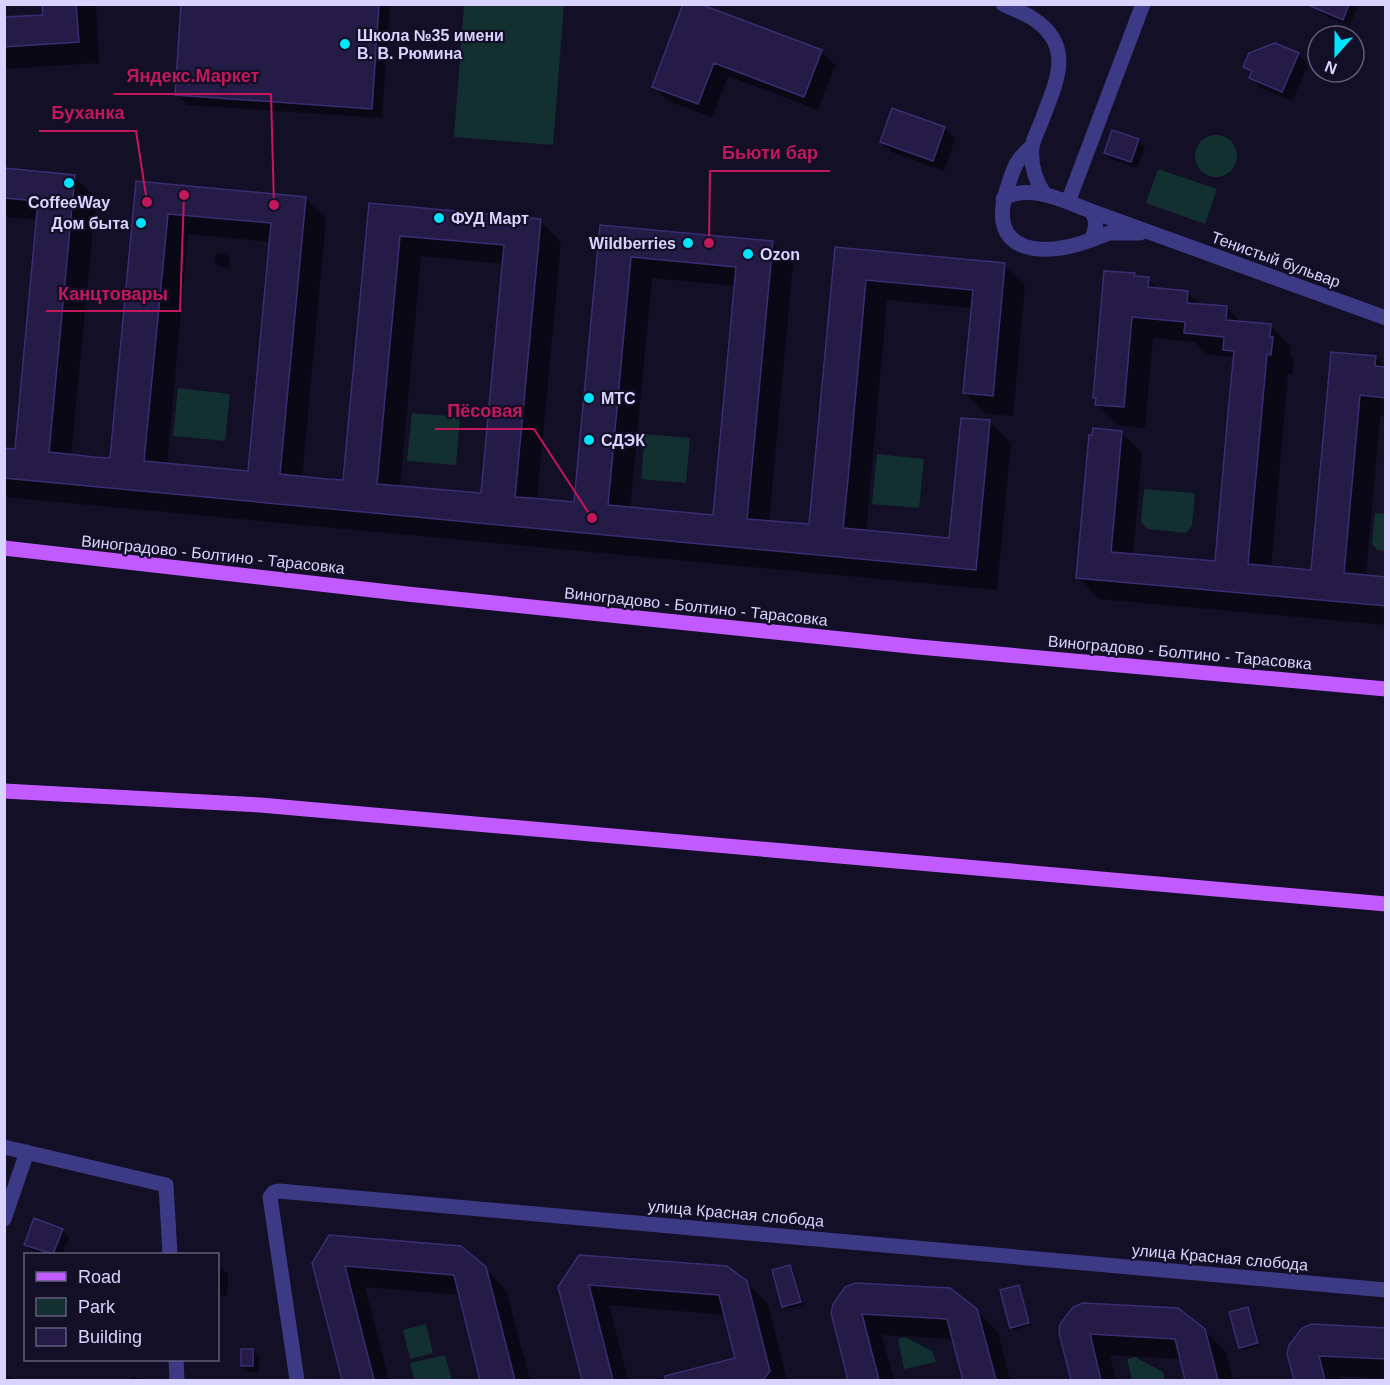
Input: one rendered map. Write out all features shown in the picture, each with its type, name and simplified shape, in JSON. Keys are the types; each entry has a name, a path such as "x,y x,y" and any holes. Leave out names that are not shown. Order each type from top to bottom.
{"main road":[{"name":"Виноградово - Болтино - Тарасовка","path":"4,548 407,594 919,647 1386,689"},
{"path":"4,791 260,805 1386,904"}],"street":[{"name":"Тенистый бульвар","path":"1003,4 1033,18 1054,42 1060,58 1058,75 1032,146 1033,169 1037,182 1045,195"},
{"path":"1068,202 1143,4"},
{"name":"Тенистый бульвар","path":"1032,146 1017,160 1001,215 1005,231 1016,242 1026,247 1051,250 1072,247 1109,233 1155,234"},
{"name":"Тенистый бульвар","path":"1004,199 1012,193 1045,195 1068,202 1386,318"},
{"path":"1091,211 1096,225 1091,240"},
{"path":"4,1147 166,1185 170,1253"},
{"path":"4,1219 27,1152"},
{"name":"улица Красная слобода","path":"297,1380 270,1197 274,1192 279,1191 1386,1290"},
{"path":"176,1361 177,1380"}],"green space":[{"path":"464,5 564,5 553,145 454,137"},
{"path":"1216,135 1231,141 1237,156 1231,171 1216,177 1201,171 1195,156 1201,141"},
{"path":"1158,169 1217,189 1205,224 1146,203"},
{"path":"178,388 230,394 225,441 173,436"},
{"path":"412,413 460,417 456,465 407,461"},
{"path":"645,434 690,438 686,483 641,479"},
{"path":"877,454 924,459 919,508 872,504"},
{"path":"1144,489 1195,493 1192,526 1186,533 1147,529 1141,522"},
{"path":"1375,513 1385,514 1385,551 1377,550 1372,544"},
{"path":"426,1324 433,1353 410,1359 403,1330"},
{"path":"905,1337 933,1352 936,1362 904,1369 898,1339"},
{"path":"445,1355 452,1380 414,1380 410,1363"},
{"path":"1135,1357 1163,1372 1165,1380 1132,1380 1127,1359"}],"building":[{"path":"42,4 76,4 79,42 4,47 4,17 43,15"},
{"path":"181,4 379,4 372,109 175,95"},
{"path":"683,4 700,4 822,50 804,97 714,63 698,104 652,87"},
{"path":"1306,4 1349,4 1343,20"},
{"path":"1275,43 1299,53 1282,92 1249,78 1252,71 1243,67 1249,53"},
{"path":"892,108 945,127 933,161 880,142"},
{"path":"1112,130 1139,139 1131,162 1104,153"},
{"path":"4,168 75,175 49,452 110,458 136,181 306,197 280,474 343,480 369,203 541,219 515,497 574,502 600,225 773,241 747,519 809,524 835,247 1005,263 993,396 963,393 973,290 866,280 843,528 949,538 961,418 990,420 976,570 4,478 4,448 15,449 38,201 4,198","holes":["168,214 271,223 248,471 144,461","400,236 504,245 481,493 377,484","631,257 736,267 713,515 608,505"]},
{"path":"1104,271 1135,273 1134,276 1149,277 1148,287 1188,291 1187,303 1227,306 1226,320 1271,324 1270,337 1273,337 1271,355 1267,354 1248,564 1311,570 1331,352 1376,356 1375,366 1386,367 1386,398 1360,395 1344,573 1386,577 1386,606 1076,578 1089,435 1092,435 1093,428 1122,431 1111,552 1215,561 1234,351 1223,350 1224,337 1184,333 1185,322 1132,317 1124,407 1095,405 1096,398 1093,398"},
{"path":"34,1218 63,1229 53,1253 24,1245"},
{"path":"329,1235 461,1246 486,1267 515,1380 480,1380 454,1275 345,1266 374,1380 342,1380 312,1263"},
{"path":"579,1255 727,1266 747,1281 770,1371 763,1380 665,1380 665,1376 735,1358 719,1295 589,1285 613,1380 582,1380 558,1287"},
{"path":"790,1265 801,1302 782,1307 772,1270"},
{"path":"855,1283 950,1288 977,1309 996,1380 963,1380 947,1319 862,1314 879,1380 848,1380 831,1313 833,1304 845,1287"},
{"path":"1019,1285 1029,1323 1010,1328 1000,1290"},
{"path":"1083,1303 1178,1308 1205,1329 1218,1380 1185,1380 1175,1339 1090,1334 1101,1380 1071,1380 1059,1333 1060,1324 1073,1307"},
{"path":"1248,1307 1258,1343 1239,1348 1229,1312"},
{"path":"1312,1324 1386,1328 1386,1359 1319,1356 1325,1380 1294,1380 1287,1354 1289,1345 1302,1328"},
{"path":"241,1349 253,1349 253,1366 241,1366"}],"place":[{"name":"Школа №35 имени В. В. Рюмина","path":"345,44"},
{"name":"CoffeeWay","path":"69,183"},
{"name":"Канцтовары","path":"184,195"},
{"name":"Буханка","path":"147,202"},
{"name":"Яндекс.Маркет","path":"274,205"},
{"name":"ФУД Март","path":"439,218"},
{"name":"Дом быта","path":"141,223"},
{"name":"Wildberries","path":"688,243"},
{"name":"Бьюти бар","path":"709,243"},
{"name":"Ozon","path":"748,254"},
{"name":"МТС","path":"589,398"},
{"name":"СДЭК","path":"589,440"},
{"name":"Пёсовая","path":"592,518"}]}
